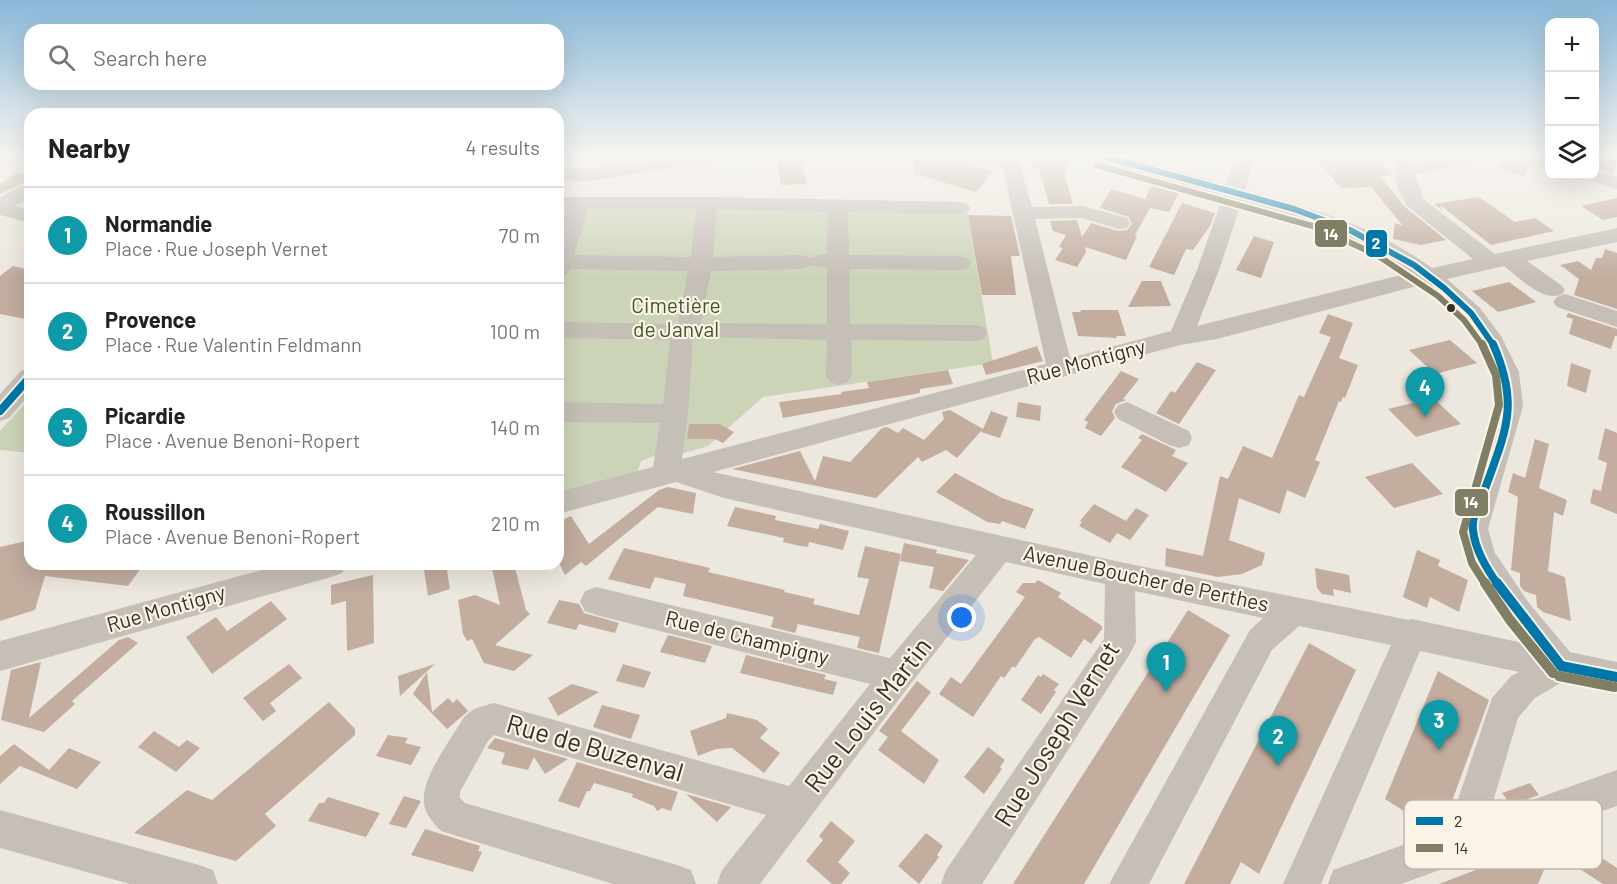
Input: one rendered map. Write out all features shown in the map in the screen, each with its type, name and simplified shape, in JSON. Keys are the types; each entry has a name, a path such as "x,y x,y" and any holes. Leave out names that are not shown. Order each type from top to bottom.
{"street":[{"path":"0,207 17,196"},
{"path":"1021,196 1023,213 1060,369"},
{"path":"1180,337 1191,314 1233,196"},
{"path":"1246,196 1320,217 1350,229 1428,276 1479,322 1503,358 1511,389 1510,406 1473,529 1481,556 1518,613 1561,666 1523,687 1504,709 1476,800"},
{"path":"1411,196 1414,202 1500,261 1559,296 1617,319"},
{"path":"672,473 675,414 686,331 701,264 707,203"},
{"path":"564,231 568,204 707,203 960,208"},
{"path":"838,206 820,262 838,331 839,376"},
{"path":"0,207 24,215"},
{"path":"1023,213 1083,212 1119,223"},
{"name":"Rue Montigny","path":"564,501 1180,337 1217,331 1428,276 1617,235"},
{"path":"564,265 960,263"},
{"path":"564,330 975,333"},
{"path":"0,411 24,384"},
{"path":"564,412 675,414"},
{"path":"1127,412 1179,438"},
{"name":"Avenue Boucher de Perthes","path":"672,473 724,487 1120,575 1412,633 1617,678"},
{"name":"Rue Louis Martin","path":"736,884 897,675 1002,547"},
{"name":"Rue Montigny","path":"0,656 309,570"},
{"name":"Rue Joseph Vernet","path":"960,884 1120,642 1120,575"},
{"name":"Rue de Champigny","path":"596,601 897,675"},
{"path":"1128,884 1261,640 1294,610"},
{"path":"1302,884 1412,633"},
{"name":"Rue de Buzenval","path":"677,884 454,818 442,805 442,789 476,729 481,723 495,719 797,806"},
{"path":"1584,800 1617,788"},
{"path":"0,829 121,874 199,884"},
{"path":"1347,884 1404,864"}],"green space":[{"name":"Cimetière de Janval","path":"564,199 966,204 993,363 763,397 708,446 678,455 657,455 641,461 637,474 564,494"},
{"path":"24,405 24,452 0,450 0,431"}],"building":[{"path":"1047,196 1071,196 1073,204 1049,204"},
{"path":"1107,196 1136,196 1145,199 1146,196 1177,196 1169,212 1150,208 1135,235 1137,236 1126,260 1085,247 1086,252 1077,267 1055,260 1063,248 1059,247 1066,235 1053,231 1050,221 1077,220 1082,237 1091,223 1118,231 1127,230 1132,224 1129,217 1100,208"},
{"path":"1379,196 1396,196 1405,207 1446,240 1421,245 1393,239 1395,223 1403,226"},
{"path":"1479,197 1515,222 1535,218 1554,231 1491,245 1440,205 1442,210 1434,204"},
{"path":"1617,198 1617,217 1603,220 1581,206"},
{"path":"1182,203 1215,213 1210,226 1193,250 1186,249 1174,275 1149,267"},
{"path":"968,215 1011,216 1020,256 1011,256 1016,295 982,295"},
{"path":"1254,236 1274,242 1261,278 1236,270"},
{"path":"1605,249 1617,253 1617,309 1574,295 1579,279 1560,265 1578,261 1591,270 1596,258 1602,258"},
{"path":"13,266 24,269 24,319 0,314 0,276"},
{"path":"1142,281 1161,281 1171,306 1128,307"},
{"path":"1509,282 1536,302 1498,312 1472,291"},
{"path":"1080,310 1118,310 1126,336 1116,336 1117,338 1078,336 1072,312 1081,312"},
{"path":"1568,313 1617,329 1617,336 1615,336 1611,349 1569,334 1573,319 1566,317"},
{"path":"1328,314 1353,323 1339,358 1358,365 1345,398 1339,401 1315,460 1320,462 1305,498 1287,490 1280,514 1239,498 1229,540 1265,553 1262,565 1242,574 1218,577 1165,566 1166,548 1203,556 1220,476 1228,479 1243,446 1272,458 1299,395 1304,397 1331,337 1319,333"},
{"path":"1450,340 1477,363 1435,374 1409,350"},
{"path":"1037,346 1043,361 986,375 982,364"},
{"path":"1197,362 1216,370 1179,424 1156,413 1171,391 1175,393"},
{"path":"1571,363 1591,370 1586,393 1567,386"},
{"path":"948,370 953,384 920,389 920,393 783,418 779,402 842,394 841,392 869,388 867,382"},
{"path":"1121,371 1139,379 1123,399 1126,400 1116,404 1112,411 1115,418 1101,436 1085,428 1088,422 1084,420"},
{"path":"1433,398 1461,424 1416,437 1388,409"},
{"path":"1018,402 1041,406 1040,421 1016,417"},
{"path":"950,410 983,429 991,411 1008,417 1000,438 981,432 982,430 957,458 946,450 922,462 918,457 876,498 732,469 800,451 815,481 823,456 850,462 882,428 887,427 898,433 903,428 924,440 944,419 942,412"},
{"path":"689,424 719,424 734,432 723,443 715,439 687,439"},
{"path":"1605,428 1617,433 1617,514 1590,503 1593,489 1601,491 1607,463 1598,459"},
{"path":"1142,434 1176,450 1172,456 1188,463 1166,492 1121,467 1142,440 1138,438"},
{"path":"1535,439 1549,444 1539,488 1567,500 1563,516 1554,512 1548,571 1565,577 1571,621 1543,612 1537,607 1536,595 1524,591 1520,586 1520,573 1511,570 1518,497 1508,492 1513,473 1525,478"},
{"path":"1412,463 1443,494 1394,508 1365,477"},
{"path":"955,473 1002,498 1034,509 1025,529 1002,521 1000,524 987,522 936,492"},
{"path":"668,487 696,493 693,514 658,507 586,566 581,562 565,575 562,570 564,519 571,516 589,544 659,490"},
{"path":"1094,504 1126,521 1136,508 1149,515 1130,540 1117,533 1110,543 1079,526 1082,522 1080,521"},
{"path":"735,507 776,516 775,520 818,529 820,524 849,531 843,550 809,542 808,547 800,546 783,542 784,538 727,526"},
{"path":"24,541 24,570 140,570 128,586 45,576 35,610 0,621 0,547"},
{"path":"904,543 969,560 943,591 929,588 934,567 900,561"},
{"path":"865,546 901,554 879,653 857,648 860,637 798,624 795,633 771,627 774,617 683,596 686,584 655,577 650,589 608,579 624,548 710,568 708,572 785,590 784,592 815,599 813,604 859,615 869,579 857,577"},
{"path":"1417,550 1440,560 1438,566 1468,580 1459,612 1430,597 1427,608 1403,597"},
{"path":"1315,568 1349,575 1351,593 1333,589 1334,596 1322,594 1317,588"},
{"path":"424,570 447,570 450,589 428,596"},
{"path":"492,570 516,570 526,610 530,614 495,645 533,655 514,671 484,663 472,639 467,641 463,634 458,600 475,595 500,605"},
{"path":"373,575 374,643 347,651 346,601 331,605 331,585"},
{"path":"1038,580 1061,593 1058,597 1102,626 1102,629 1091,644 1084,639 1071,658 1039,637 1035,639 1015,668 1013,666 1004,678 1001,676 973,717 939,694 951,677 961,684 1025,597 1016,592 1023,583 1035,583"},
{"path":"559,600 579,604 584,613 619,623 615,633 579,624 576,630 547,623"},
{"path":"271,601 287,619 212,674 186,637 216,617 227,631"},
{"path":"1188,610 1230,635 1084,884 1013,884"},
{"path":"668,635 712,646 705,663 660,652"},
{"path":"128,637 138,643 72,701 75,704 44,732 1,720 11,670 41,662 29,718 119,640"},
{"path":"1309,643 1356,670 1259,874 1241,862 1230,884 1184,884"},
{"path":"746,655 826,675 824,679 837,682 833,695 740,673"},
{"path":"289,664 302,678 270,703 276,711 263,721 243,698"},
{"path":"435,664 400,696 398,676"},
{"path":"623,664 651,672 644,688 616,681"},
{"path":"1438,671 1489,700 1452,800 1404,800 1404,811 1385,799"},
{"path":"427,672 432,712 448,698 453,703 457,699 468,711 447,729 413,694"},
{"path":"1043,674 1059,684 1041,714 1021,700 1038,675 1041,677"},
{"path":"917,681 931,692 901,731 939,760 924,784 878,750 888,737 879,731"},
{"path":"572,684 599,692 558,716 548,698"},
{"path":"329,702 355,729 355,735 265,814 276,826 236,861 134,833 187,790 212,800"},
{"path":"602,705 640,715 631,739 593,727"},
{"path":"727,713 757,720 768,729 760,738 780,753 764,773 732,748 716,749 698,756 690,731 726,718"},
{"path":"154,731 179,747 187,740 200,748 176,772 138,747"},
{"path":"388,735 408,738 405,743 421,747 411,765 376,756"},
{"path":"495,738 568,759 545,774 534,757 528,770 501,764 505,753 487,748"},
{"path":"14,744 49,770 69,748 101,762 77,789 20,766 0,784 0,756"},
{"path":"988,747 1005,760 1000,767 1002,769 984,794 964,777"},
{"path":"577,762 678,792 671,811 662,808 657,811 654,806 632,797 633,794 594,783 590,791 587,791 579,808 558,801"},
{"path":"1530,783 1539,795 1525,800 1507,800 1502,793"},
{"path":"686,794 731,807 717,822"},
{"path":"404,796 421,801 406,828 389,824"},
{"path":"328,797 380,813 366,837 308,821 319,803 324,803"},
{"path":"831,821 855,841 838,862 850,873 841,884 832,884 806,861 823,840 819,836"},
{"path":"425,829 480,846 478,851 482,852 473,872 411,855"},
{"path":"926,833 943,846 937,855 939,857 919,884 898,866"},
{"path":"1602,858 1617,868 1617,884 1603,884 1580,869 1602,869"},
{"path":"1478,869 1544,869 1538,884 1439,884"}],"transit line":[{"name":"14","path":"1207,196 1316,227 1377,255 1438,296 1464,320 1484,347 1496,375 1499,405 1463,532 1472,563 1510,620 1553,673"},
{"name":"2","path":"1244,196 1321,218 1382,246 1414,265 1444,288 1471,313 1492,341 1505,372 1510,405 1504,432 1478,506 1473,530 1477,546 1496,582 1523,620 1561,666"},
{"name":"2","path":"0,411 24,384"},
{"name":"2","path":"1561,666 1617,677"},
{"name":"14","path":"1559,676 1615,687"}],"place":[{"name":"Roussillon","path":"1425,417"},
{"name":"Normandie","path":"1166,692"},
{"name":"Picardie","path":"1439,750"},
{"name":"Provence","path":"1278,766"}]}
